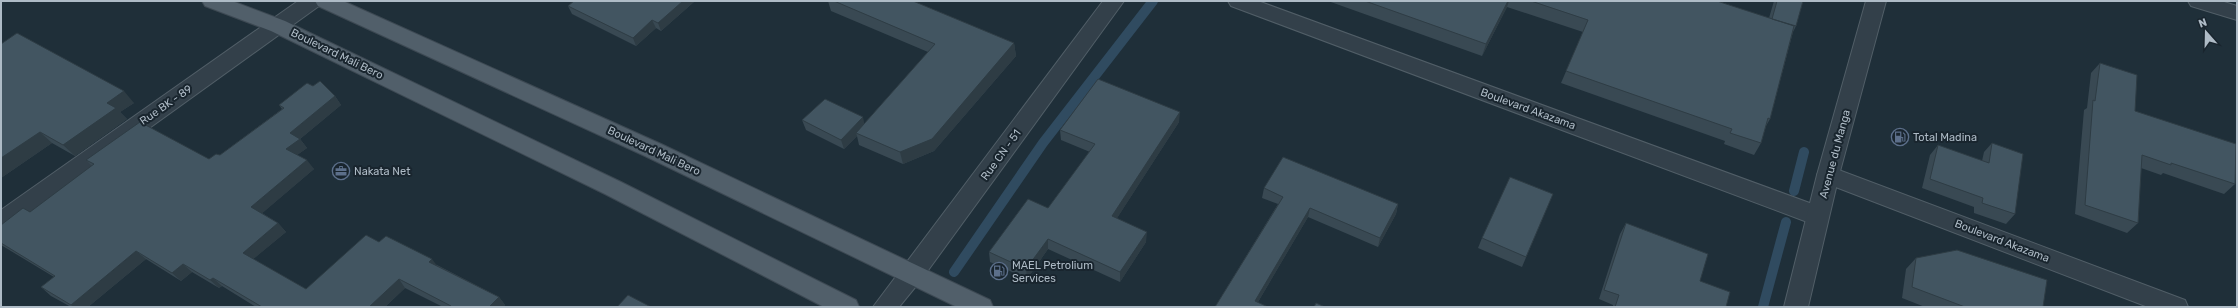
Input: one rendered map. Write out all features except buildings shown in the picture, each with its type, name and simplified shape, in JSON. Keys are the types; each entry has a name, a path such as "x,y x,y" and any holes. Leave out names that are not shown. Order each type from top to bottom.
{"main road":[{"name":"Boulevard Mali Bero","path":"212,1 278,26 613,188 847,307"},
{"name":"Boulevard Mali Bero","path":"325,1 653,150 981,307"}],"street":[{"name":"Rue BK - 89","path":"1,222 312,1"},
{"name":"Rue CN - 51","path":"885,307 913,274 1114,1"},
{"name":"Boulevard Akazama","path":"1238,1 1818,216"},
{"name":"Avenue du Manga","path":"1796,307 1828,175 1876,1"},
{"path":"2198,1 2237,13"},
{"name":"Boulevard Akazama","path":"1828,175 2176,307"}],"waterway":[{"path":"954,272 1043,143 1153,1"},
{"path":"1794,191 1804,152"},
{"path":"1763,307 1786,222"}],"place":[{"name":"Total Madina","path":"1900,137"},
{"name":"Nakata Net","path":"341,171"},
{"name":"MAEL Petrolium Services","path":"999,271"}]}
